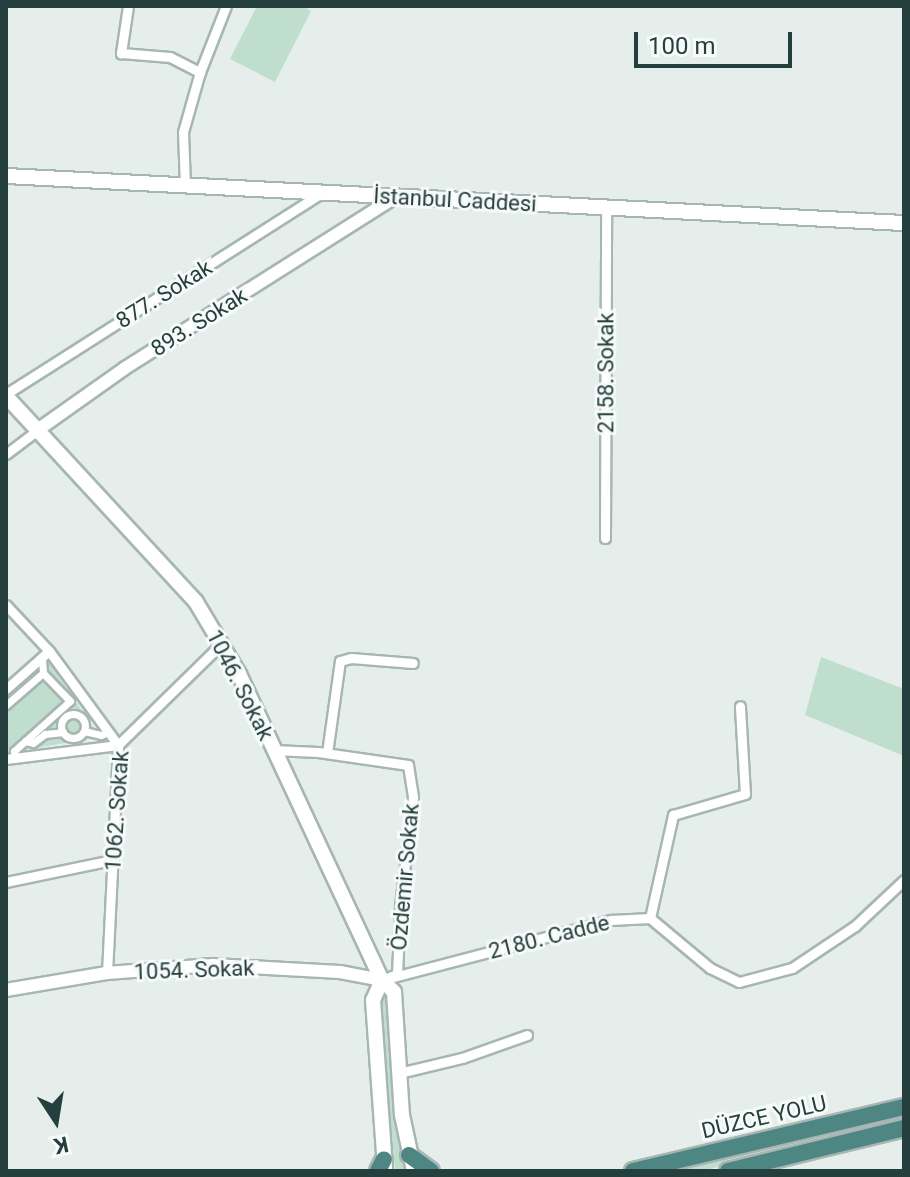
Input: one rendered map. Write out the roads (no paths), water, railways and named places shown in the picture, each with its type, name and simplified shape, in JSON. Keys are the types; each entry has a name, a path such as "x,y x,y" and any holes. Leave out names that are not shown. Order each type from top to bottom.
{"highway":[{"name":"DÜZCE YOLU","path":"633,1171 904,1107"},
{"path":"728,1171 904,1128"},
{"path":"412,1163 431,1171"}],"main road":[{"name":"İstanbul Caddesi","path":"6,176 904,223"},
{"name":"1046. Sokak","path":"6,395 196,602 222,643 382,980 394,992 399,1073 412,1163"},
{"path":"382,980 373,1000 382,1167"}],"street":[{"path":"128,6 121,53 170,57 200,72"},
{"path":"185,186 183,132 200,72 226,6"},
{"name":"877. Sokak","path":"6,395 322,193"},
{"name":"893. Sokak","path":"6,454 125,368 396,197"},
{"name":"2158. Sokak","path":"605,538 606,208"},
{"path":"6,605 118,745"},
{"name":"1062. Sokak","path":"107,973 118,745 222,643"},
{"path":"6,705 43,673 46,654"},
{"path":"6,689 46,654"},
{"path":"273,750 327,753 340,661 351,658 413,663"},
{"path":"11,756 70,701 43,673"},
{"path":"740,706 745,794 673,815 650,918 710,968 739,982 792,968 855,926 904,880"},
{"path":"58,711 65,718"},
{"path":"65,718 79,716 84,721 84,731"},
{"path":"63,732 65,718"},
{"path":"25,741 33,743 45,734 63,732 73,738 84,731 101,735 108,732"},
{"path":"6,742 11,756"},
{"path":"11,756 118,745"},
{"name":"Özdemir Sokak","path":"327,753 408,765 413,797 400,906 397,974 382,980"},
{"path":"6,882 112,860"},
{"name":"2180. Cadde","path":"382,980 611,920 650,918"},
{"name":"1054. Sokak","path":"6,990 107,973 213,965 340,972 382,980"},
{"path":"399,1073 462,1058 527,1035"}]}
